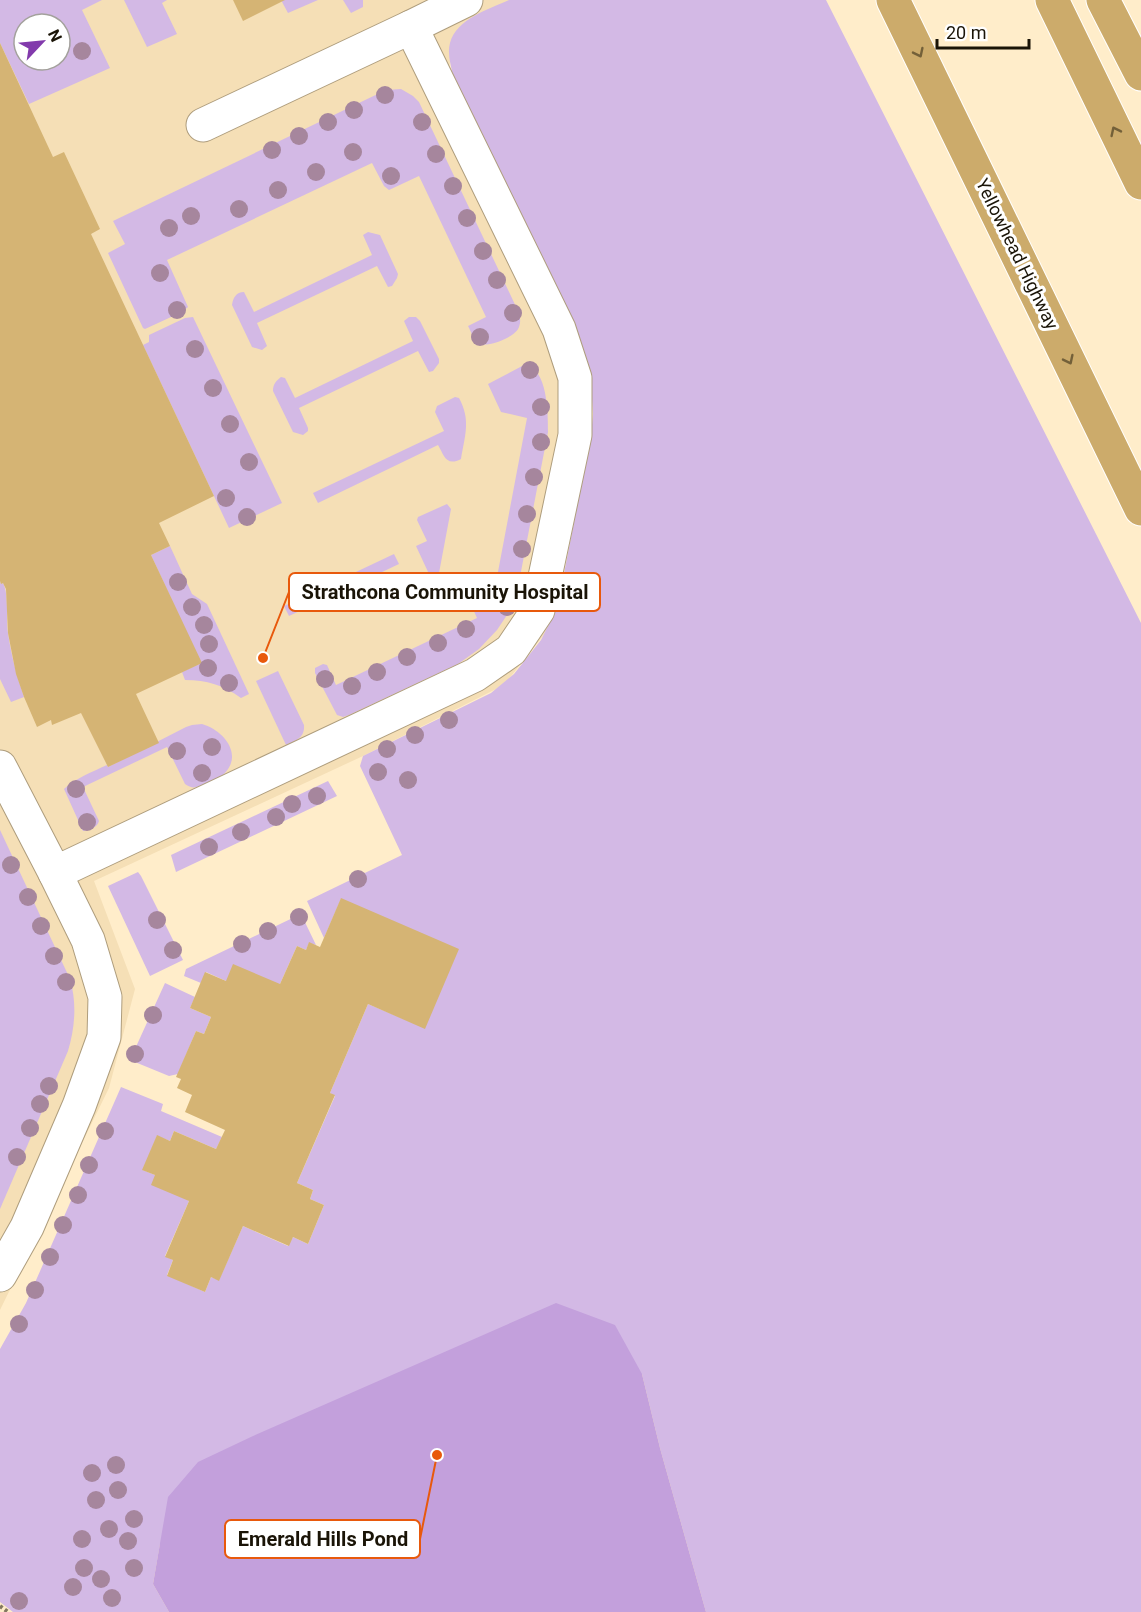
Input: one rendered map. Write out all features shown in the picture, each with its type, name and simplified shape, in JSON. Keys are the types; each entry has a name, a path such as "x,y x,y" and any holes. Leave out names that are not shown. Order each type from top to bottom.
{"highway":[{"name":"Yellowhead Highway","path":"893,0 1141,509"},
{"path":"1052,0 1141,183"},
{"path":"1103,0 1141,74"}],"lane":[{"path":"203,125 466,0"},
{"path":"55,873 475,675 511,650 538,610 575,435 575,378 558,329 411,27"},
{"path":"0,767 88,940 105,997 104,1037 79,1106 27,1227 0,1275"}],"path":[{"path":"0,1605 8,1612"}],"shaded area":[{"path":"0,0 520,0 458,29 449,67 588,438 547,631 504,685 363,756 94,881 135,989 109,1088 0,1310"},
{"path":"0,0 102,0 82,10 110,68 29,104 14,72 72,72 72,12 12,12 12,68 0,43"},
{"path":"124,0 167,0 162,3 177,34 147,47"},
{"path":"281,0 318,0 288,13"},
{"path":"343,0 363,0 363,7 351,13"},
{"path":"509,0 826,0 1141,623 1141,1612 706,1612 660,1448 642,1374 160,1544 153,1584 169,1612 13,1612 0,1602 0,1349 26,1303 121,1087 163,1104 161,1111 222,1137 216,1149 174,1131 170,1141 157,1136 143,1170 155,1175 189,1201 165,1256 173,1260 167,1275 205,1292 211,1277 219,1280 243,1226 288,1246 293,1237 308,1244 324,1205 310,1199 313,1190 297,1183 335,1096 330,1093 368,1004 425,1028 341,899 324,938 307,901 402,855 360,766 363,756 491,693 514,674 541,640 560,594 591,435 593,414 591,384 453,76 449,55 450,43 459,27 483,11"},
{"path":"401,89 419,102 519,313 520,323 517,331 493,343 477,343 468,326 486,317 419,176 389,190 384,186 372,163 167,260 188,307 182,312 143,328 108,253 125,244 113,221 386,90"},
{"path":"368,232 380,235 398,274 392,286 388,287 377,266 257,323 267,346 262,350 252,347 232,305 237,294 244,292 254,312 372,255 363,235"},
{"path":"193,317 282,503 229,528 143,345 149,342 149,335 185,318"},
{"path":"409,317 416,317 420,321 439,359 433,371 429,372 418,351 299,408 308,431 303,435 293,432 273,391 274,385 281,377 285,378 295,398 413,341 404,321"},
{"path":"524,365 532,368 542,382 547,403 548,432 518,587 507,615 497,630 479,649 458,664 349,715 343,717 337,715 315,673 315,668 323,664 327,665 336,685 477,618 467,596 469,593 479,590 494,593 527,418 501,412 488,384"},
{"path":"455,397 459,398 463,406 466,421 461,459 449,461 438,445 318,503 313,493 444,431 435,412 437,406"},
{"path":"447,504 451,509 439,573 432,577 416,546 427,541 417,520 418,517"},
{"path":"170,546 192,594 207,604 249,694 241,698 214,684 185,680 182,672 201,663 151,555"},
{"path":"394,554 399,564 289,616 284,606"},
{"path":"0,581 5,588 9,641 24,697 11,702 0,679"},
{"path":"278,671 304,725 301,736 286,745 256,681"},
{"path":"202,724 217,732 228,744 232,759 224,774 198,787 188,786 167,747 83,787 99,821 95,827 83,831 64,789 84,776 107,765 108,767 186,727"},
{"path":"328,781 337,796 176,872 171,855"},
{"path":"0,830 70,979 74,1024 68,1051 0,1209"},
{"path":"138,872 183,960 150,976 108,886"},
{"path":"301,914 316,945 309,943 306,950 297,946 280,984 226,981 206,972 201,983 184,976 186,969"},
{"path":"165,983 195,997 190,1008 211,1017 204,1034 196,1031 178,1074 169,1076 130,1060"},
{"path":"556,1303 615,1325 642,1374 660,1448 706,1612 169,1612 153,1584 168,1497 198,1462"}],"building":[{"path":"233,0 285,0 243,21"},
{"path":"0,43 53,157 64,152 100,229 91,234 214,496 159,523 170,546 151,555 202,663 136,694 159,743 108,767 81,713 52,725 51,720 37,727 16,674 8,633 6,589 0,581"},
{"path":"341,898 459,949 425,1029 368,1004 330,1093 335,1095 297,1183 313,1190 310,1199 324,1205 308,1244 293,1237 289,1246 243,1226 219,1281 211,1277 205,1292 167,1276 173,1260 165,1257 189,1201 151,1185 155,1175 142,1170 157,1135 170,1141 174,1131 216,1149 225,1130 185,1112 192,1095 177,1088 181,1079 176,1077 196,1031 204,1034 211,1017 190,1008 205,972 226,981 233,964 280,984 297,946 306,950 309,942 320,947"}],"place":[{"name":"Strathcona Community Hospital","path":"263,658"},
{"name":"Emerald Hills Pond","path":"437,1455"}]}
